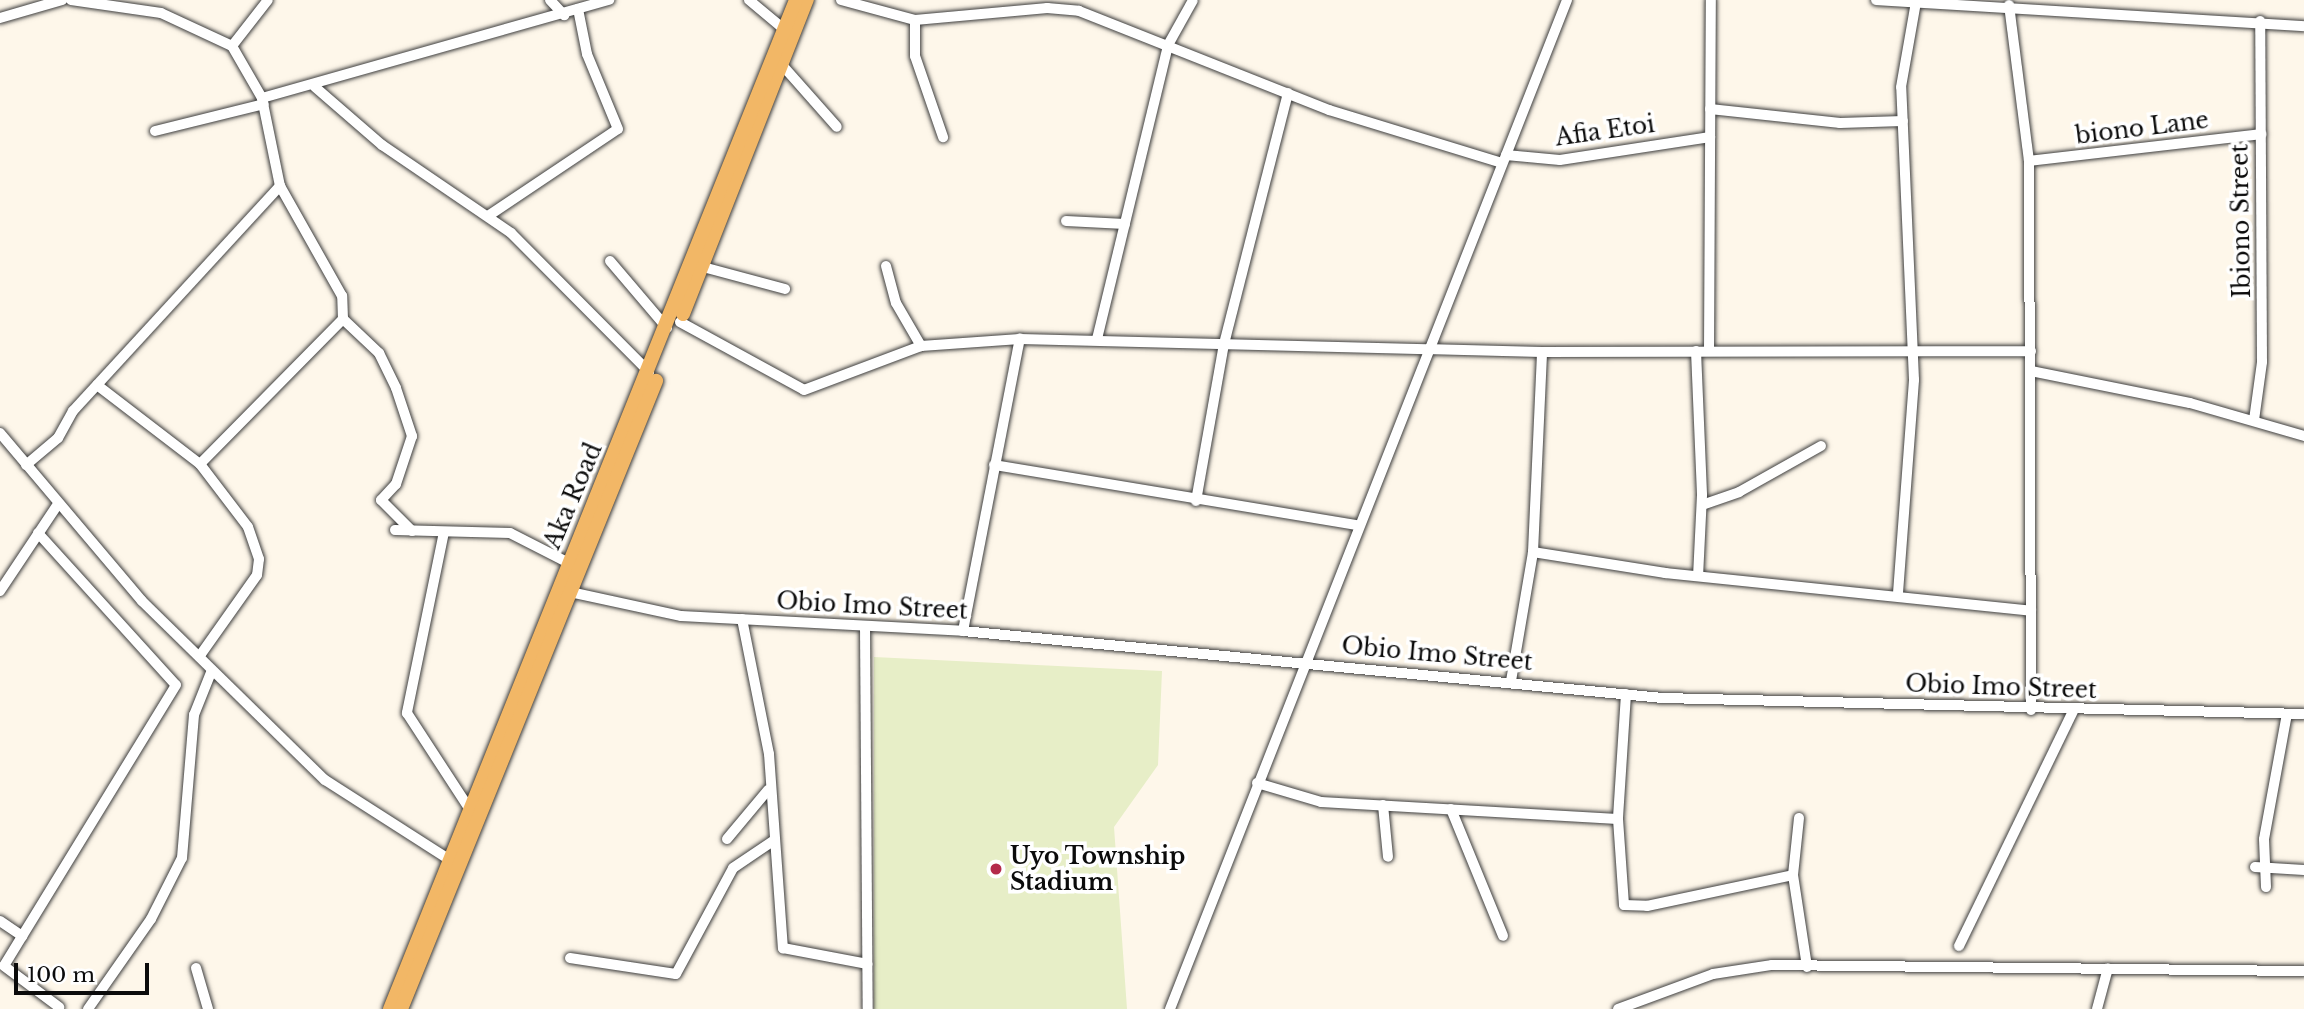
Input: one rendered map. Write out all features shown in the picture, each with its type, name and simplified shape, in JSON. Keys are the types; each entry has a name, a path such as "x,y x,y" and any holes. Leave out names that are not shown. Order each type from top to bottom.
{"main road":[{"name":"Aka Road","path":"390,1009 570,592 796,0"},
{"name":"Aka Road","path":"401,1009 454,862 469,808 649,372 703,267 807,0"}],"street":[{"path":"0,18 62,0"},
{"path":"71,0 161,13 232,46 263,101 280,186 342,296 344,319 379,353 396,388 411,436 396,484 381,500 411,531"},
{"path":"232,46 268,0"},
{"path":"550,0 564,15"},
{"path":"155,131 609,0"},
{"path":"749,0 785,30"},
{"name":"Afia Etoi","path":"841,0 915,20 1060,8 1168,45 1288,93 1504,159 1560,160 1710,137"},
{"path":"1097,339 1168,45 1193,0"},
{"path":"1170,1009 1426,346 1567,0"},
{"path":"1709,351 1711,0"},
{"path":"1876,0 2009,5 2304,26"},
{"path":"2122,12 2124,0"},
{"path":"1898,593 1912,352 1902,75 1924,2"},
{"path":"2009,5 2029,161 2031,710"},
{"path":"488,216 618,129 587,54 578,9"},
{"path":"915,20 915,56 943,137"},
{"name":"Ibiono Street","path":"2254,420 2262,362 2260,21"},
{"path":"783,66 837,127"},
{"path":"315,86 382,145 488,216 649,372"},
{"path":"1196,501 1224,344 1288,93"},
{"path":"1710,109 1840,123 1903,121"},
{"name":"biono Lane","path":"2029,161 2261,134"},
{"path":"26,465 58,438 97,385 280,186"},
{"path":"1066,221 1125,224"},
{"path":"611,261 673,325 804,390 921,346 1020,339 1426,346 1542,352 2031,351"},
{"path":"886,266 887,280 921,346"},
{"path":"703,267 785,289"},
{"path":"200,464 344,319"},
{"path":"963,631 1020,339"},
{"path":"1696,351 1702,505 1698,576"},
{"path":"1511,681 1533,552 1542,352"},
{"path":"2031,371 2254,420 2304,436"},
{"path":"97,385 200,464 248,527 259,559 257,575 199,657"},
{"path":"0,433 58,504 199,657 325,780 454,862"},
{"path":"1702,505 1740,492 1821,446"},
{"path":"994,465 1196,501 1358,526"},
{"path":"0,592 4,578 58,504"},
{"path":"395,530 517,535 569,563"},
{"path":"444,532 407,713 469,808"},
{"path":"38,533 176,685 4,966 59,1007"},
{"path":"1533,552 1698,576 1898,593 2031,611"},
{"name":"Obio Imo Street","path":"570,592 681,616 963,631 1626,694 2031,710 2304,714"},
{"path":"742,619 762,703 783,948 867,964"},
{"path":"865,627 868,1009"},
{"path":"88,1009 151,919 182,858 194,715 212,670"},
{"path":"1626,694 1618,819 1624,905 1647,906 1793,875"},
{"path":"1959,946 2073,710"},
{"path":"2266,887 2260,867 2287,714"},
{"path":"1256,783 1306,800 1618,819"},
{"path":"727,839 768,790"},
{"path":"1383,804 1388,858"},
{"path":"1451,809 1503,936"},
{"path":"1799,818 1793,875 1807,967"},
{"path":"570,958 676,974 733,868 773,841"},
{"path":"2260,867 2304,870"},
{"path":"0,921 22,936"},
{"path":"1618,1009 1713,974 1807,967 2304,971"},
{"path":"196,968 208,1009"},
{"path":"2097,1009 2108,968"}],"green space":[{"name":"Uyo Township Stadium","path":"874,657 1162,671 1158,765 1114,827 1127,1009 874,1009"}],"place":[{"name":"Uyo Township Stadium","path":"996,869"}]}
